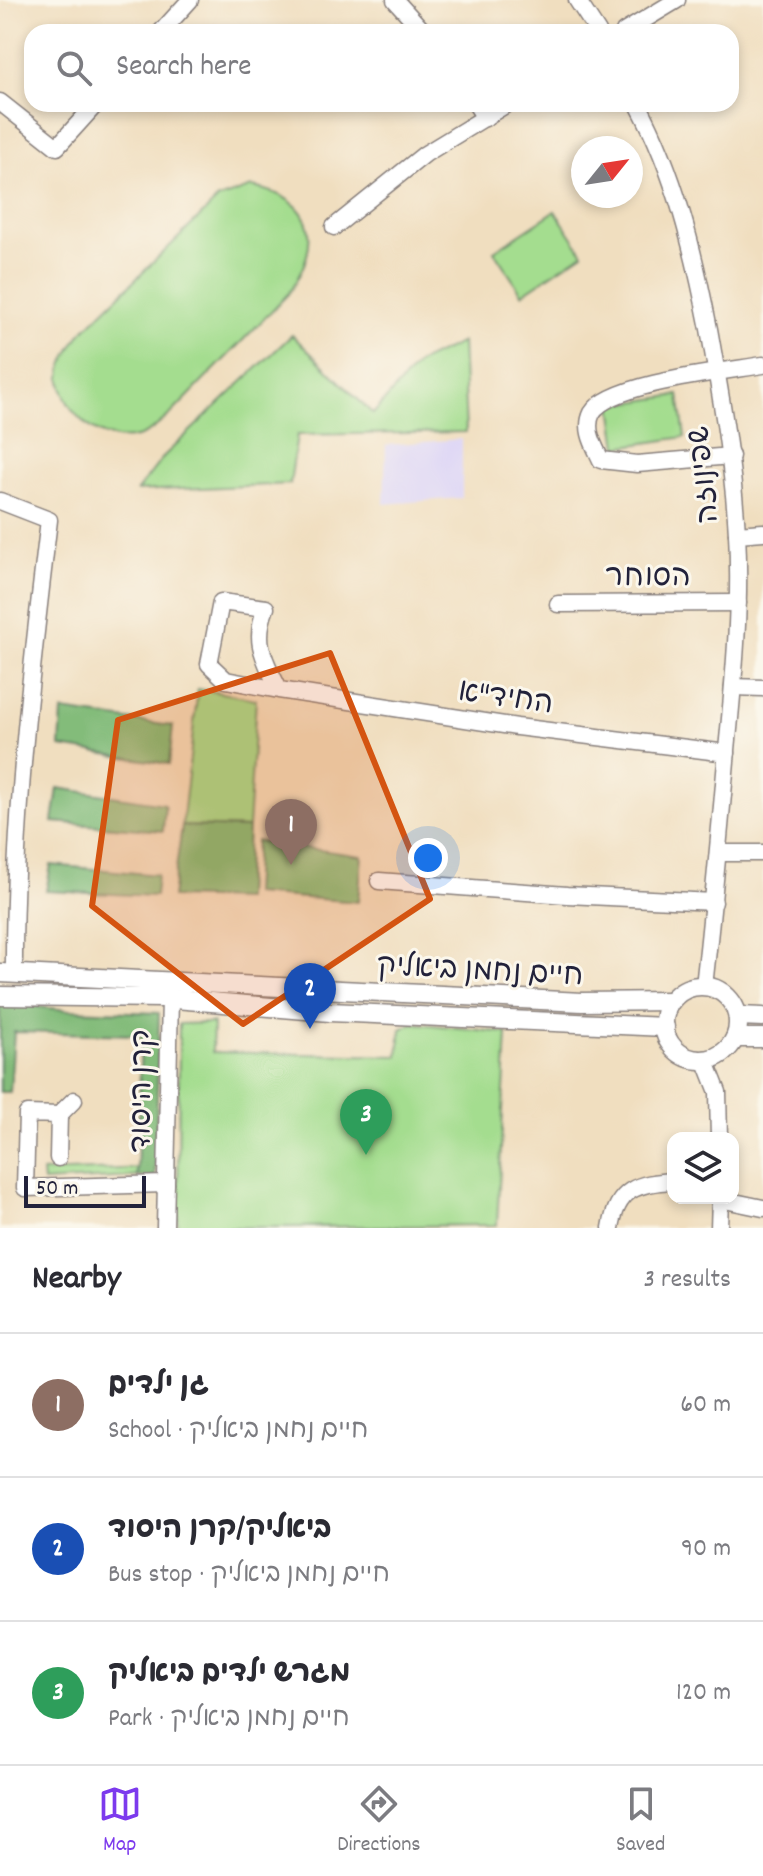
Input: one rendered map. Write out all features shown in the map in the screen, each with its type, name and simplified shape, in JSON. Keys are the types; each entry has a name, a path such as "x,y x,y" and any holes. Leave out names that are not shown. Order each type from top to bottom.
{"street":[{"path":"168,24 190,0"},
{"path":"395,0 417,24"},
{"path":"577,0 593,24"},
{"path":"637,24 677,0"},
{"path":"0,102 57,147 89,112"},
{"path":"334,227 479,112"},
{"name":"שפינוזה","path":"642,112 678,202 702,291 731,456 737,534 738,603 733,687 704,986"},
{"path":"731,456 637,464 601,460 589,433 591,415 603,400 634,388 763,365"},
{"path":"0,501 49,520 34,645 7,973"},
{"path":"737,534 763,532"},
{"name":"החיד\"א","path":"279,690 259,644 266,608 221,602 209,664 226,680 279,690 517,727 727,753"},
{"name":"הסוחר","path":"558,604 738,603"},
{"path":"733,687 763,688"},
{"path":"718,853 763,853"},
{"path":"379,881 714,902"},
{"name":"חיים נחמן ביאליק","path":"7,973 582,1002 671,1001"},
{"path":"704,986 726,995 738,1016 735,1038 718,1056 705,1059 683,1055 674,1048 667,1038 665,1027 666,1009 671,1001 680,992 704,986"},
{"name":"חיים נחמן ביאליק","path":"0,996 170,998 330,1012 665,1027"},
{"name":"קרן היסוד","path":"165,1228 170,998"},
{"path":"738,1016 763,1017"},
{"path":"735,1038 763,1038"},
{"path":"705,1059 718,1092 719,1132"},
{"path":"58,1158 59,1115 74,1100"},
{"name":"קרן היסוד","path":"59,1115 27,1114 25,1188 166,1184"},
{"path":"611,1228 616,1204 630,1190 647,1182 667,1181"},
{"path":"739,1202 763,1208"},
{"path":"719,1228 720,1204"}],"highlighted area":[{"path":"330,653 430,899 243,1024 92,906 118,720"}],"shaded area":[{"path":"462,439 462,498 384,504 386,445"}],"green space":[{"path":"252,187 291,202 302,213 308,226 306,258 288,294 172,413 151,430 123,439 98,432 87,425 69,405 61,380 64,362 80,334 218,199"},
{"path":"555,211 583,253 522,294 494,251"},
{"path":"292,335 373,414 418,363 462,342 466,432 297,435 290,484 137,491 165,455"},
{"path":"679,395 685,437 618,447 612,405"},
{"path":"198,689 256,699 248,828 182,826"},
{"path":"62,711 173,726 169,764 60,747"},
{"path":"58,788 165,804 163,831 53,822"},
{"path":"182,826 248,828 245,899 172,897"},
{"path":"256,841 362,856 358,902 253,894"},
{"path":"51,865 157,875 155,896 46,891"},
{"path":"0,1003 69,1010 159,1013 155,1177 137,1177 141,1035 14,1032 10,1092 0,1092"},
{"path":"213,1023 212,1052 398,1056 401,1029 413,1023 507,1033 497,1225 178,1228 179,1024"},
{"path":"148,1168 148,1176 43,1182 42,1172"}],"place":[{"name":"גן ילדים","path":"291,865"},
{"name":"ביאליק/קרן היסוד","path":"310,1029"},
{"name":"מגרש ילדים ביאליק","path":"366,1155"}]}
